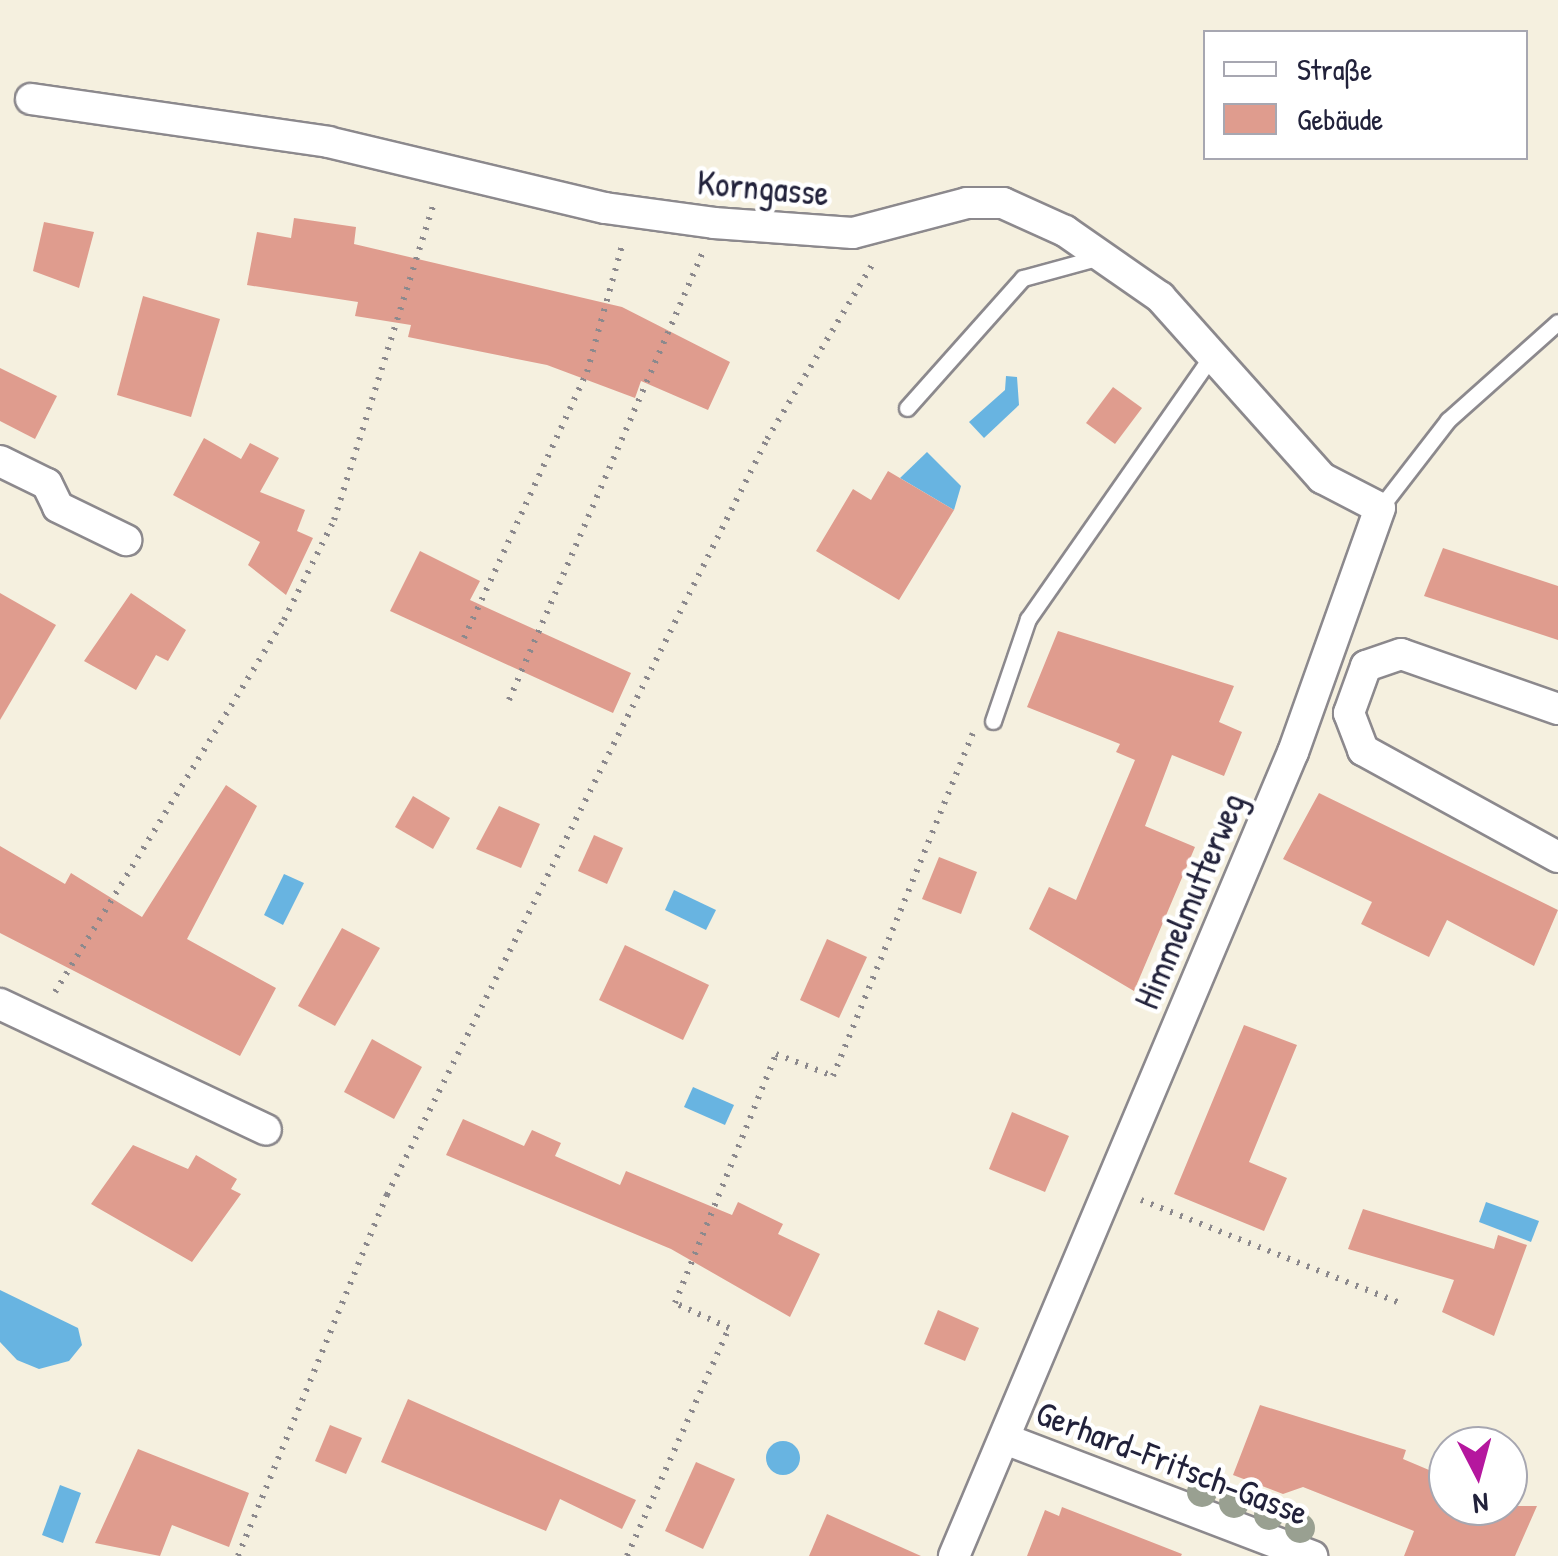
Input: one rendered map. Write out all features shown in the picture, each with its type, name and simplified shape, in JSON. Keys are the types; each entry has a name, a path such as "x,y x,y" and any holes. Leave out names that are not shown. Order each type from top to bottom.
{"street":[{"name":"Korngasse","path":"31,99 328,142 443,172 631,212 714,223 853,234 900,225 967,203 1003,203 1104,256 1213,354 1322,478 1380,508"},
{"path":"0,461 48,484 58,507 126,540"},
{"name":"Himmelmutterweg","path":"954,1556 1293,752 1380,508"},
{"path":"1558,709 1401,654 1366,666 1349,713 1363,750 1558,857"},
{"path":"0,1004 266,1130"},
{"name":"Gerhard-Fritsch-Gasse","path":"1005,1439 1312,1556"}],"lane":[{"path":"907,408 1023,278 1104,256"},
{"name":"Himmelmutterweg","path":"1380,508 1448,420 1558,322"},
{"path":"993,721 1028,619 1213,354"}],"path":[{"path":"36,1023 284,620 334,520 443,172"},
{"path":"464,638 587,372 631,212"},
{"path":"509,700 647,400 714,223"},
{"path":"238,1556 387,1195 767,439 828,327 900,225"},
{"path":"627,1556 729,1328 675,1303 776,1054 833,1076 979,718 993,721"},
{"path":"1110,1188 1400,1303"}],"water":[{"path":"1006,376 1017,377 1019,405 984,438 969,422 1005,390"},
{"path":"927,452 961,486 954,510 900,478"},
{"path":"284,874 304,883 283,925 264,915"},
{"path":"674,890 716,910 706,930 665,910"},
{"path":"693,1087 734,1105 725,1125 684,1107"},
{"path":"1486,1202 1539,1221 1531,1242 1479,1222"},
{"path":"0,1290 78,1328 82,1345 69,1361 39,1369 17,1360 0,1342"},
{"path":"783,1441 795,1446 800,1458 795,1470 783,1475 771,1470 766,1458 771,1446"},
{"path":"60,1485 81,1493 63,1543 42,1535"}],"building":[{"path":"294,218 356,227 354,244 622,307 730,362 708,410 641,381 635,398 547,365 408,337 411,325 355,316 358,302 247,285 257,232 291,238"},
{"path":"44,222 94,232 79,288 33,271"},
{"path":"143,296 220,319 191,417 117,395"},
{"path":"0,368 57,396 35,439 0,421"},
{"path":"1113,387 1142,408 1115,444 1086,423"},
{"path":"204,438 241,459 250,443 279,458 260,492 305,510 297,531 313,538 286,595 248,565 260,542 173,495"},
{"path":"888,471 954,510 899,600 816,551 853,489 871,500"},
{"path":"1443,548 1558,586 1558,640 1424,596"},
{"path":"420,551 480,581 470,600 631,673 613,713 390,611"},
{"path":"0,593 56,625 0,720"},
{"path":"131,593 186,630 168,661 156,655 136,690 84,661"},
{"path":"1058,631 1234,686 1219,722 1242,732 1224,776 1172,755 1145,826 1195,847 1134,991 1029,929 1049,887 1076,900 1135,760 1116,752 1120,744 1027,707"},
{"path":"226,785 257,806 187,939 276,988 240,1056 0,933 0,846 65,884 71,873 142,917"},
{"path":"1319,793 1558,910 1534,966 1447,920 1429,957 1361,924 1372,902 1283,859"},
{"path":"413,796 450,818 433,849 395,827"},
{"path":"499,806 540,824 521,868 476,849"},
{"path":"594,835 623,848 607,884 578,871"},
{"path":"939,857 977,872 961,914 922,899"},
{"path":"342,928 380,948 335,1026 298,1006"},
{"path":"827,939 867,957 839,1018 800,1000"},
{"path":"625,945 709,985 683,1040 599,1000"},
{"path":"1244,1025 1297,1045 1249,1162 1287,1178 1264,1231 1174,1194"},
{"path":"372,1039 422,1067 394,1119 344,1092"},
{"path":"1012,1112 1069,1136 1045,1192 989,1169"},
{"path":"463,1119 524,1146 532,1130 561,1143 555,1156 620,1185 626,1171 732,1215 738,1202 783,1224 778,1234 820,1254 790,1317 671,1249 446,1155"},
{"path":"133,1145 188,1169 196,1155 237,1179 231,1189 241,1194 192,1262 91,1204"},
{"path":"1363,1209 1494,1249 1498,1235 1527,1245 1494,1336 1442,1312 1454,1280 1348,1249"},
{"path":"938,1310 979,1328 965,1361 924,1344"},
{"path":"408,1399 636,1500 622,1529 560,1499 546,1531 381,1462"},
{"path":"1260,1405 1406,1450 1403,1459 1428,1470 1428,1526 1528,1526 1528,1506 1537,1506 1515,1556 1404,1556 1414,1531 1303,1487 1283,1494 1233,1475"},
{"path":"330,1425 362,1438 346,1474 315,1461"},
{"path":"138,1449 249,1493 229,1547 172,1525 160,1556 95,1543"},
{"path":"696,1462 735,1479 703,1549 665,1531"},
{"path":"1062,1507 1182,1554 1027,1556 1045,1510 1059,1516"},
{"path":"827,1514 921,1556 809,1556"}]}
